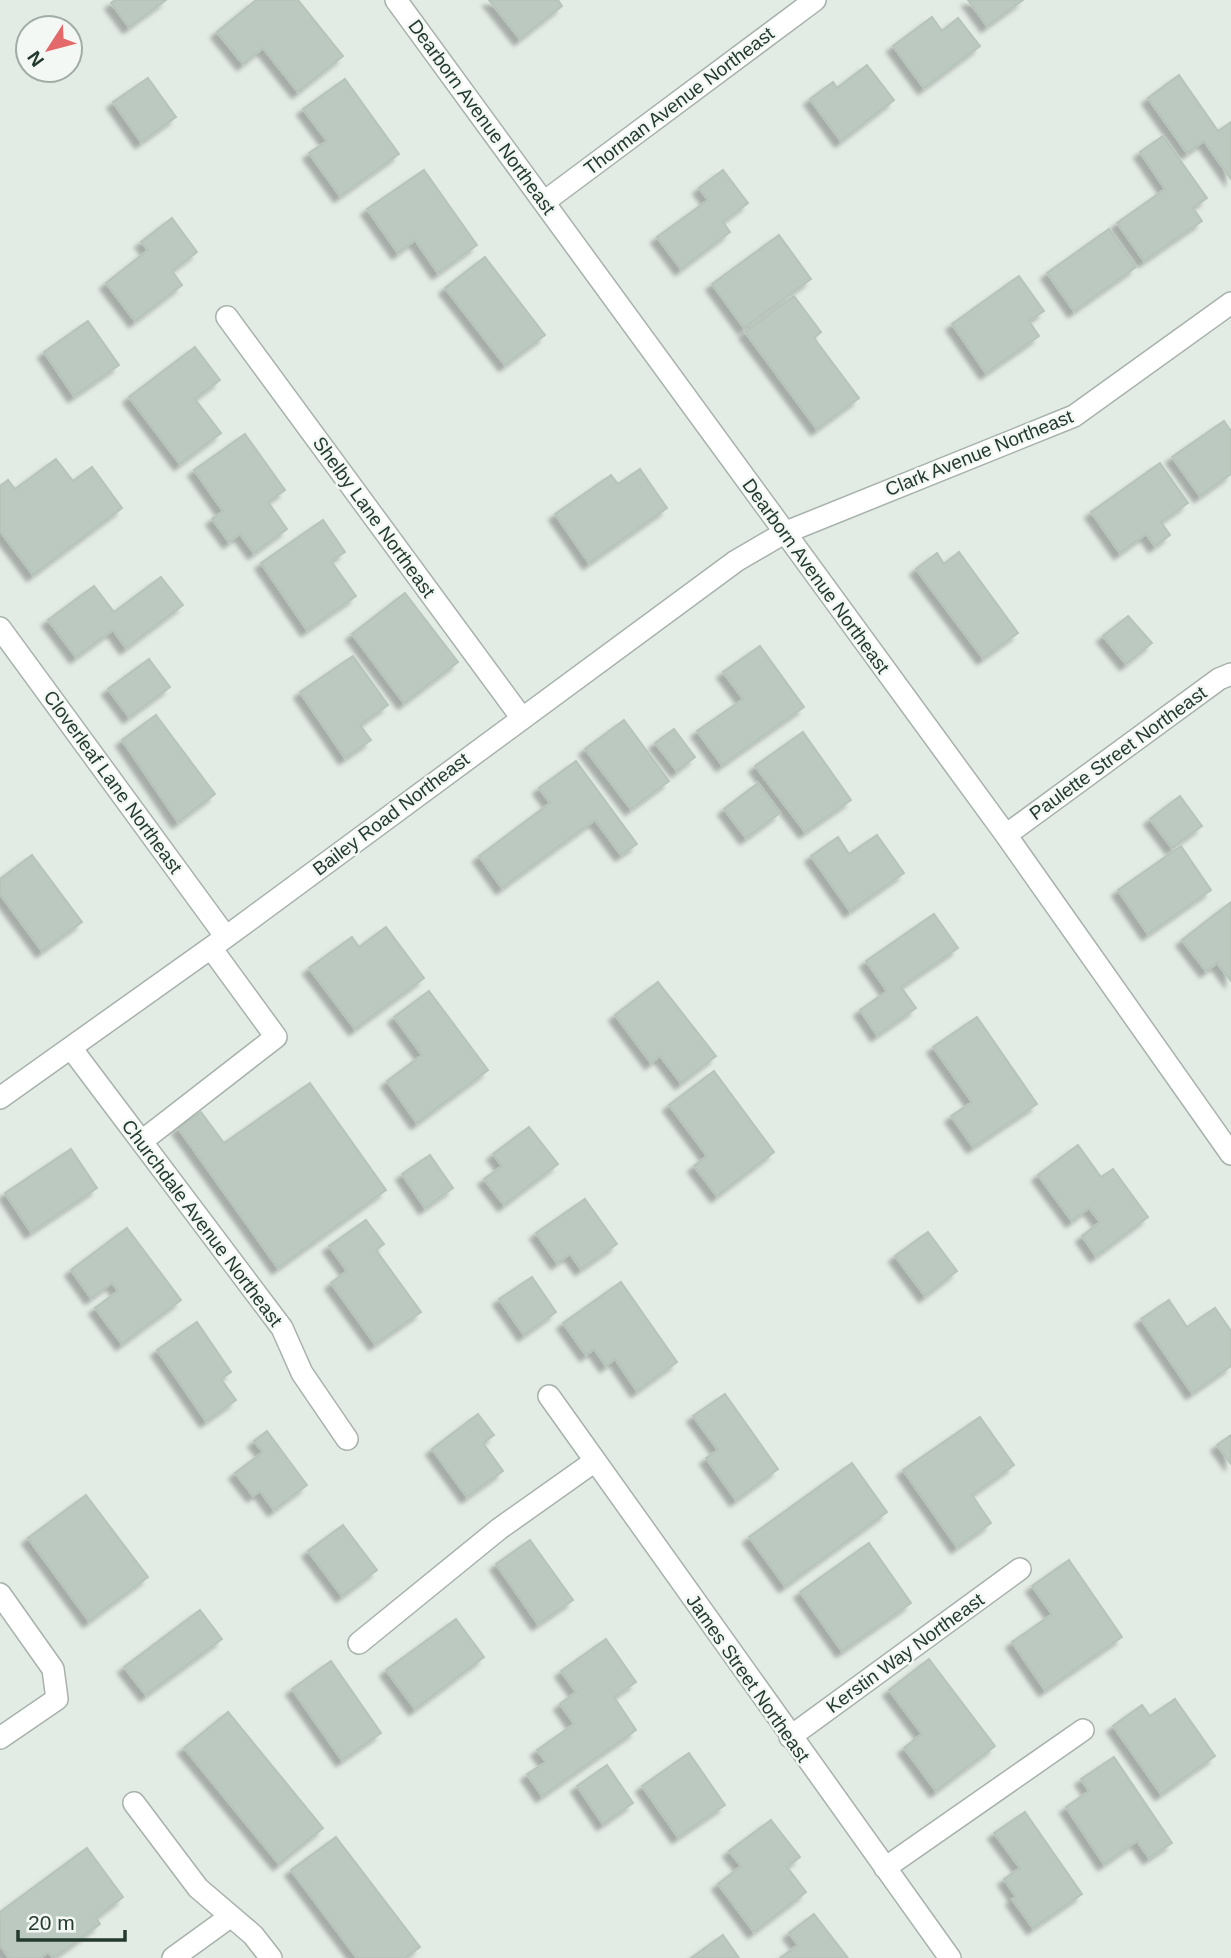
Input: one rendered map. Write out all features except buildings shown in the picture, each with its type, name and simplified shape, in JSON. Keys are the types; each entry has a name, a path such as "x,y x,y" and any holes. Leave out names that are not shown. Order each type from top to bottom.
{"street":[{"name":"Dearborn Avenue Northeast","path":"396,0 1006,835 1231,1154"},
{"name":"Thorman Avenue Northeast","path":"544,202 815,0"},
{"name":"Clark Avenue Northeast","path":"784,533 1074,416 1231,303"},
{"name":"Shelby Lane Northeast","path":"228,317 521,717"},
{"name":"Bailey Road Northeast","path":"0,1098 218,942 736,561 784,533"},
{"name":"Cloverleaf Lane Northeast","path":"0,628 218,942 276,1037 142,1141"},
{"name":"Paulette Street Northeast","path":"1006,835 1219,679 1231,674"},
{"name":"Churchdale Avenue Northeast","path":"71,1048 282,1328 302,1373 346,1439"},
{"name":"James Street Northeast","path":"550,1396 790,1737 950,1958"},
{"path":"359,1643 499,1529 595,1461"},
{"name":"Kerstin Way Northeast","path":"790,1737 1020,1569"},
{"path":"0,1594 53,1669 57,1699 0,1738"},
{"path":"885,1868 1083,1730"},
{"path":"134,1803 198,1888 253,1935 271,1958"},
{"path":"173,1958 231,1916"}]}
